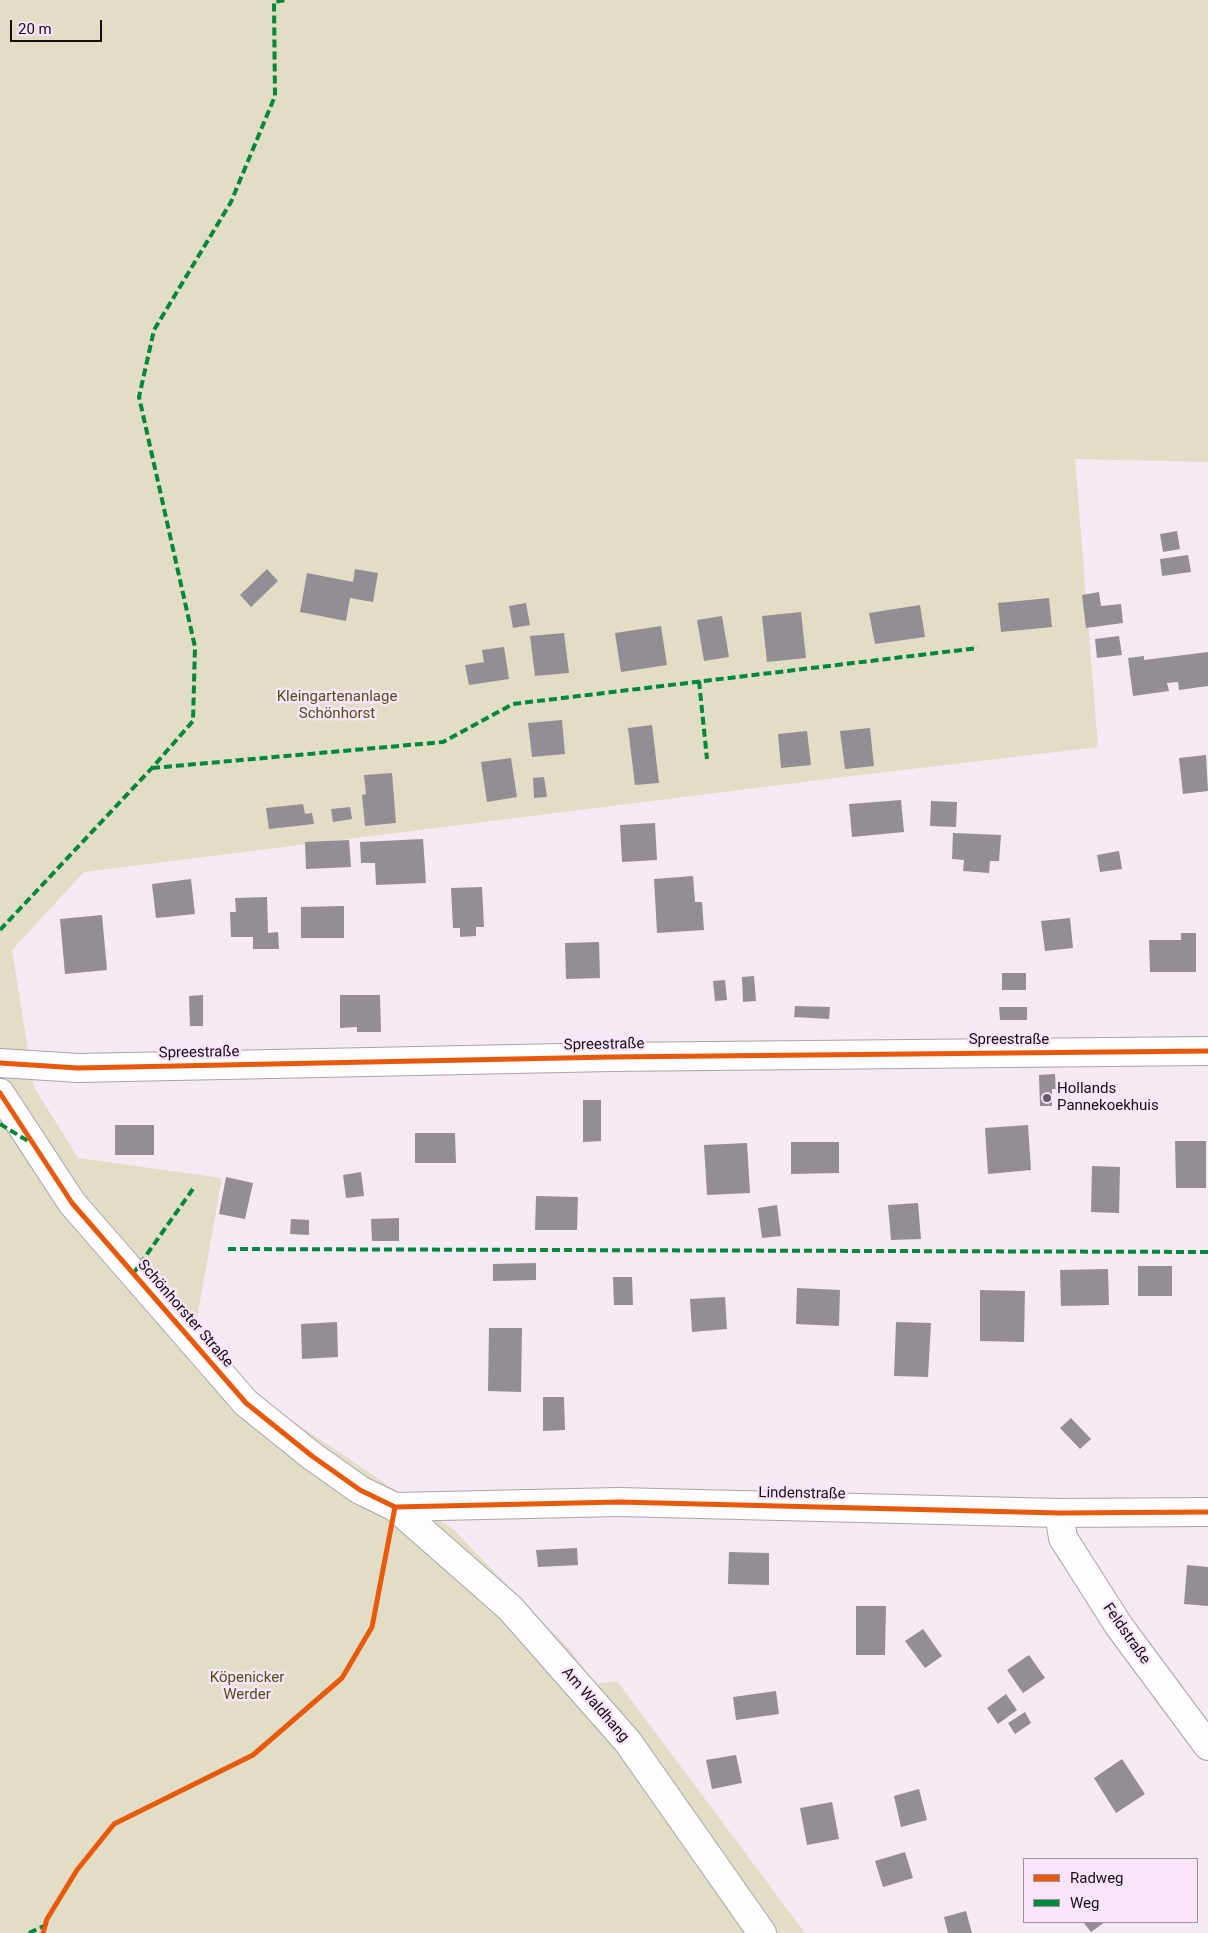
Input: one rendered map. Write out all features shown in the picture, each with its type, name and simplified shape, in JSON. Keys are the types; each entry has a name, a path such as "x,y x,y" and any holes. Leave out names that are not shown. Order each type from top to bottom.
{"street":[{"name":"Spreestraße","path":"0,1063 78,1068 675,1056 1208,1050"},
{"name":"Schönhorster Straße","path":"0,1093 72,1203 246,1403 312,1456 360,1490 395,1507"},
{"name":"Lindenstraße","path":"395,1507 619,1502 1059,1514 1208,1512"},
{"name":"Am Waldhang","path":"395,1507 510,1608 628,1742 762,1933"},
{"name":"Feldstraße","path":"1059,1514 1063,1538 1119,1626 1208,1746"}],"green space":[{"path":"0,0 1208,0 1208,462 1075,459 1098,747 84,872 12,950 34,1087 78,1158 222,1178 197,1318 254,1395 453,1529 571,1651 594,1684 617,1681 805,1933 0,1933"}],"building":[{"path":"1177,531 1180,549 1163,552 1160,534"},
{"path":"1188,555 1191,572 1162,576 1160,559"},
{"path":"267,569 278,581 251,607 240,595"},
{"path":"355,569 378,573 373,602 350,598 346,621 300,612 307,573 353,582"},
{"path":"1099,592 1101,606 1121,604 1123,623 1086,628 1082,595"},
{"path":"1049,598 1052,627 1001,632 998,603"},
{"path":"526,603 530,625 513,628 509,606"},
{"path":"920,605 925,637 875,644 869,613"},
{"path":"801,612 806,658 767,662 762,616"},
{"path":"722,616 729,657 704,661 697,620"},
{"path":"661,626 667,665 621,672 615,633"},
{"path":"564,633 569,673 535,676 530,636"},
{"path":"1119,636 1122,655 1097,658 1095,639"},
{"path":"504,647 509,679 469,685 465,665 484,662 482,650"},
{"path":"1208,652 1208,686 1179,690 1178,682 1167,683 1169,691 1133,696 1128,658 1144,656 1144,660"},
{"path":"562,720 565,754 532,757 528,723"},
{"path":"652,725 659,783 635,785 628,728"},
{"path":"870,728 874,766 845,769 840,731"},
{"path":"807,731 811,765 781,768 778,734"},
{"path":"1206,755 1208,791 1183,794 1179,758"},
{"path":"511,758 517,797 487,802 481,762"},
{"path":"392,773 396,823 365,826 362,795 366,794 364,775"},
{"path":"544,777 547,797 534,798 533,778"},
{"path":"901,800 904,832 852,837 849,804"},
{"path":"931,801 957,802 956,827 930,826"},
{"path":"303,804 305,814 312,813 314,824 269,829 266,808"},
{"path":"350,807 352,819 333,822 331,809"},
{"path":"655,823 657,860 622,862 620,825"},
{"path":"953,833 1001,835 999,861 990,861 989,873 963,871 964,860 952,859"},
{"path":"423,839 426,883 376,885 375,863 361,863 360,842"},
{"path":"349,840 351,867 306,869 305,842"},
{"path":"1119,851 1122,869 1100,872 1097,855"},
{"path":"693,876 695,902 702,902 704,930 657,933 654,879"},
{"path":"191,879 195,914 156,918 152,884"},
{"path":"482,887 484,927 476,927 476,936 460,937 460,928 453,928 451,888"},
{"path":"267,897 268,933 278,932 279,949 253,949 253,937 231,937 230,912 236,912 235,898"},
{"path":"344,906 344,938 301,938 301,907"},
{"path":"102,915 107,970 65,974 60,919"},
{"path":"1070,918 1073,948 1045,951 1041,921"},
{"path":"1181,933 1196,933 1196,972 1150,972 1149,940 1181,940"},
{"path":"599,942 600,978 566,979 565,943"},
{"path":"1002,973 1026,973 1026,990 1002,990"},
{"path":"754,976 756,1001 743,1002 742,977"},
{"path":"725,980 727,1000 715,1001 713,981"},
{"path":"203,995 203,1026 190,1026 189,996"},
{"path":"340,995 380,995 381,1032 357,1032 357,1027 340,1028"},
{"path":"795,1006 830,1007 829,1019 794,1017"},
{"path":"999,1007 1027,1007 1027,1020 1000,1020"},
{"path":"1055,1074 1056,1089 1052,1089 1052,1106 1040,1106 1039,1075"},
{"path":"583,1100 601,1100 601,1141 583,1142"},
{"path":"115,1125 154,1125 154,1155 115,1155"},
{"path":"1028,1125 1031,1170 988,1174 985,1128"},
{"path":"415,1133 455,1133 456,1163 415,1163"},
{"path":"1175,1141 1206,1141 1206,1188 1176,1188"},
{"path":"791,1142 839,1142 839,1173 791,1174"},
{"path":"747,1143 750,1193 707,1195 704,1145"},
{"path":"1092,1166 1120,1167 1119,1213 1091,1212"},
{"path":"361,1172 364,1196 346,1198 343,1175"},
{"path":"226,1177 253,1183 245,1219 219,1214"},
{"path":"536,1196 578,1197 577,1230 535,1230"},
{"path":"918,1203 921,1239 891,1240 888,1205"},
{"path":"777,1205 781,1236 762,1238 758,1208"},
{"path":"399,1218 399,1241 372,1241 371,1219"},
{"path":"291,1219 309,1220 309,1235 290,1234"},
{"path":"536,1263 536,1280 493,1281 493,1264"},
{"path":"1138,1266 1172,1266 1172,1296 1138,1296"},
{"path":"1108,1269 1109,1305 1061,1306 1060,1270"},
{"path":"613,1277 632,1277 633,1305 614,1305"},
{"path":"797,1288 840,1290 839,1326 796,1324"},
{"path":"980,1290 1025,1291 1024,1342 980,1341"},
{"path":"725,1297 727,1329 692,1332 690,1299"},
{"path":"337,1322 338,1357 302,1359 301,1324"},
{"path":"896,1322 931,1323 928,1377 894,1376"},
{"path":"489,1328 522,1328 521,1392 488,1391"},
{"path":"543,1397 564,1397 565,1430 543,1431"},
{"path":"1071,1418 1091,1439 1080,1449 1060,1428"},
{"path":"577,1548 578,1565 538,1567 536,1550"},
{"path":"729,1552 769,1553 769,1585 728,1584"},
{"path":"1187,1565 1208,1567 1208,1606 1184,1604"},
{"path":"856,1606 886,1606 885,1655 856,1655"},
{"path":"923,1629 942,1656 925,1668 905,1641"},
{"path":"1029,1655 1045,1678 1023,1693 1007,1670"},
{"path":"776,1691 779,1714 736,1720 733,1697"},
{"path":"1006,1694 1017,1710 998,1724 987,1708"},
{"path":"1025,1712 1031,1723 1015,1734 1008,1723"},
{"path":"736,1755 742,1783 712,1789 706,1760"},
{"path":"1122,1759 1145,1794 1116,1813 1094,1778"},
{"path":"919,1789 927,1820 901,1827 894,1796"},
{"path":"832,1802 839,1839 807,1845 800,1808"},
{"path":"905,1852 913,1878 883,1887 875,1861"},
{"path":"966,1911 972,1933 948,1933 944,1917"},
{"path":"1084,1923 1104,1923 1091,1932"}],"marked path":[{"path":"0,930 152,768 193,721 195,647 139,397 154,330 231,202 275,96 274,2 286,0"},
{"path":"152,768 443,742 513,704 978,648"},
{"path":"699,681 707,759"},
{"path":"0,1124 28,1141"},
{"path":"133,1274 195,1186"},
{"path":"228,1249 1208,1252"},
{"path":"29,1933 44,1926"}],"cycle path":[{"path":"0,1063 78,1068 611,1057 1208,1051"},
{"path":"0,1093 72,1203 246,1403 312,1456 360,1490 395,1507 619,1502 1059,1513 1208,1512"},
{"path":"43,1933 47,1919 77,1870 114,1824 253,1755 342,1678 372,1627 395,1507"}],"place":[{"name":"Hollands Pannekoekhuis","path":"1047,1098"}],"park label":[{"name":"Kleingartenanlage Schönhorst","path":"337,706"},
{"name":"Köpenicker Werder","path":"247,1686"}]}
